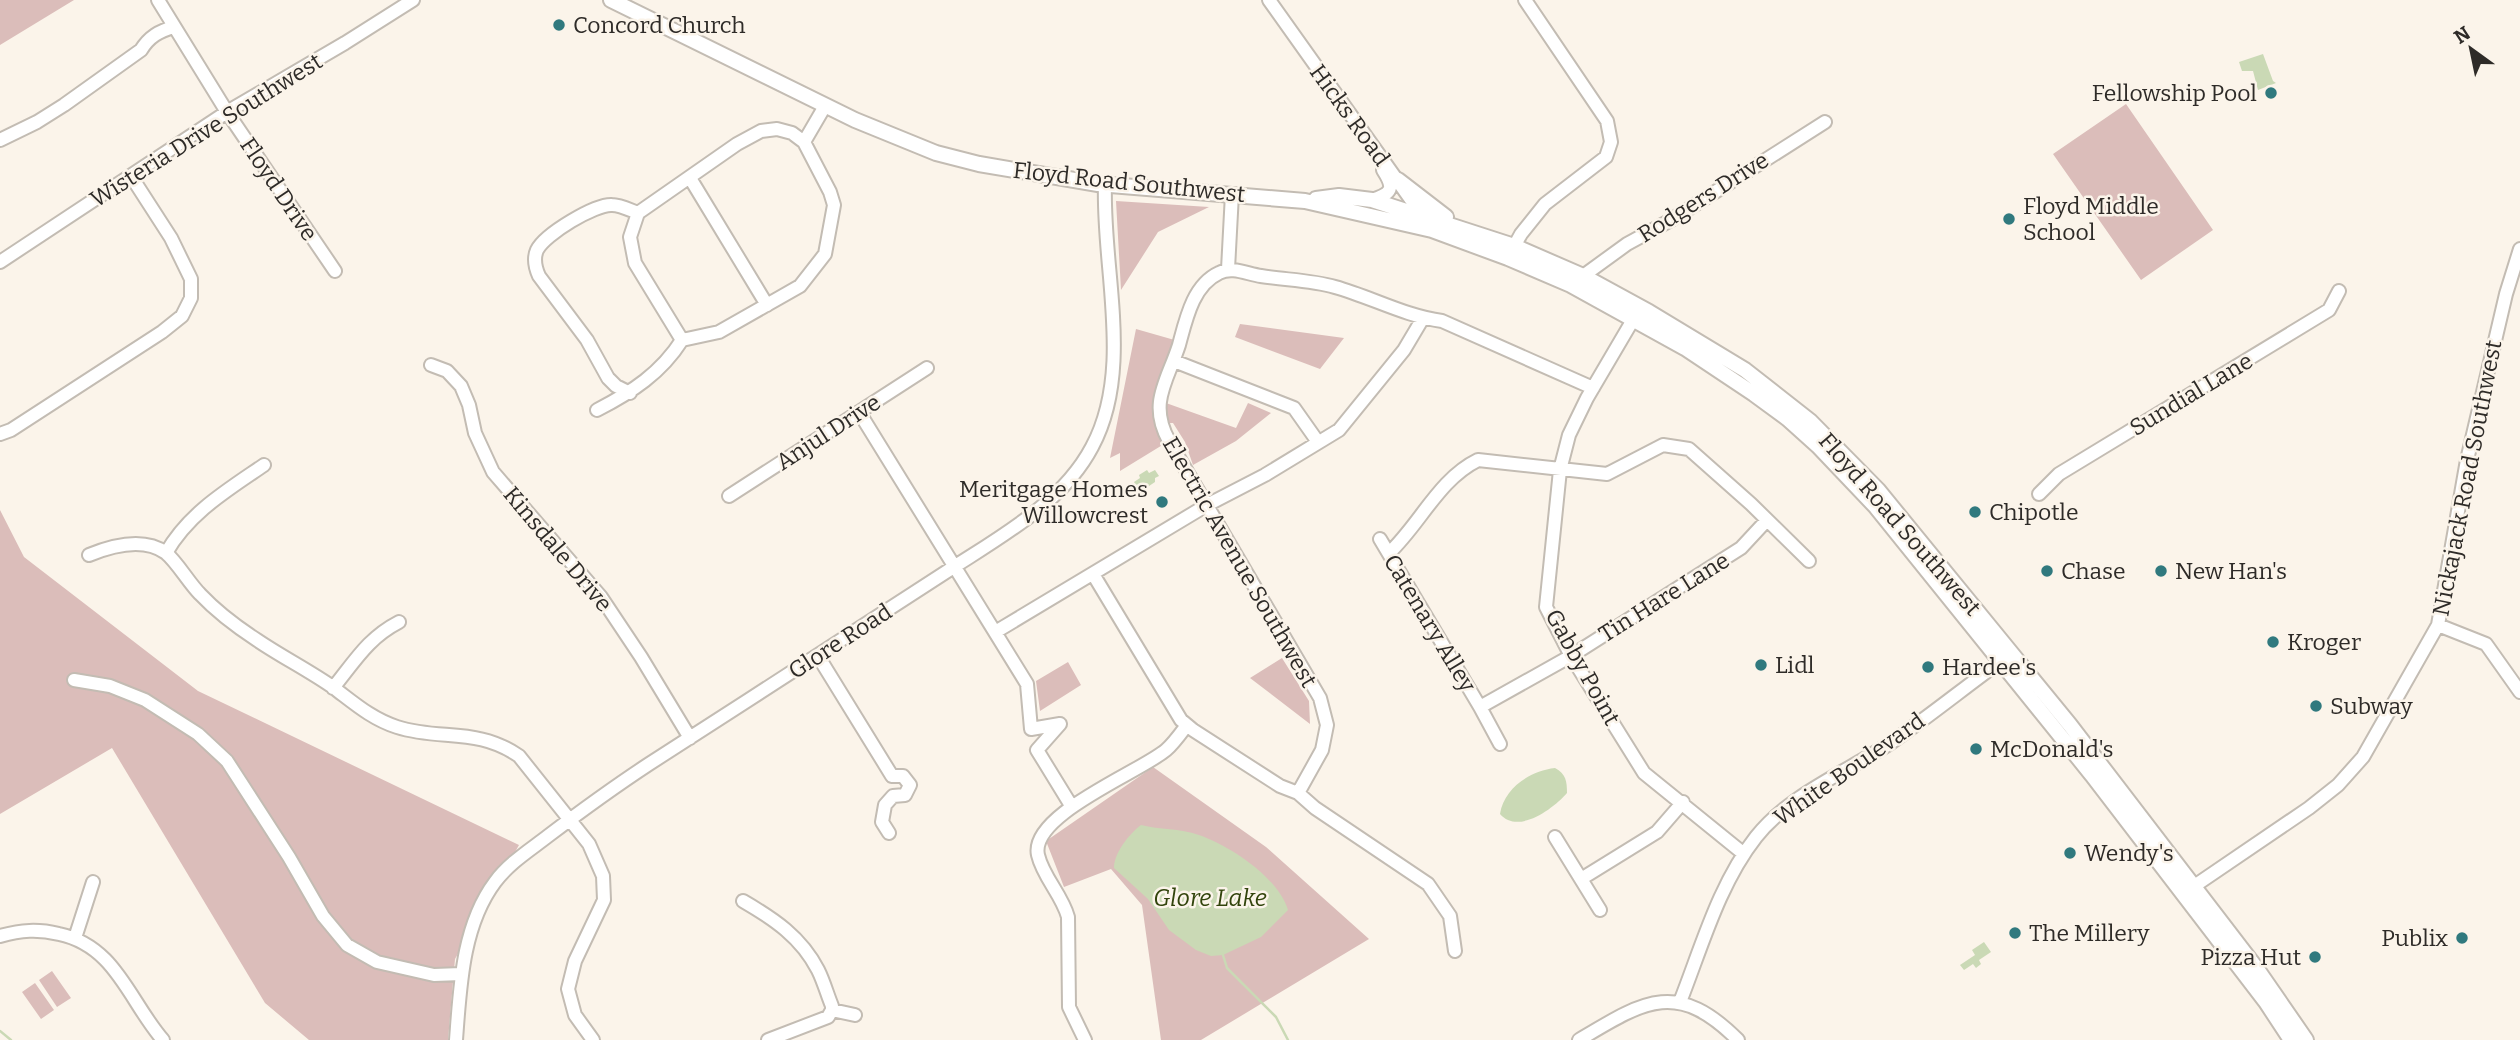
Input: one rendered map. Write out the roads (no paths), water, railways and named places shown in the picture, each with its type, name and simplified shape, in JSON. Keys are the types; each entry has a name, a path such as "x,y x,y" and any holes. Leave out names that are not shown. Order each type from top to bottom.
{"main road":[{"name":"Floyd Road Southwest","path":"611,0 882,133 961,160 1040,176 1105,185 1305,201 1432,230 1583,276 1735,364 1810,421 1878,490 2188,890 2291,1040"},
{"path":"1398,180 1431,208 1475,232"},
{"name":"Floyd Road Southwest","path":"1305,201 1339,196 1371,200 1475,232 1685,348 1754,394 1818,446 1876,507 2006,657"},
{"name":"Floyd Road Southwest","path":"2188,890 2257,969 2306,1040"}],"street":[{"name":"Floyd Drive","path":"158,0 227,112 335,271"},
{"name":"Wisteria Drive Southwest","path":"0,262 227,112 413,0"},
{"name":"Hicks Road","path":"1269,0 1432,230"},
{"path":"1511,252 1545,204 1606,157 1611,142 1607,121 1525,0"},
{"path":"0,140 64,105 141,50 152,47 174,27"},
{"path":"804,142 825,106"},
{"name":"Rodgers Drive","path":"1583,276 1627,244 1671,220 1825,122"},
{"path":"597,410 630,393 659,370 682,340 719,332 800,286 825,254 834,205 804,142 792,133 777,129 761,131 737,144 638,214 630,237 635,263 682,340"},
{"path":"1371,200 1387,195 1391,189 1375,150"},
{"path":"0,434 11,430 162,332 182,316 191,298 191,279 171,238 131,176"},
{"path":"690,178 767,304"},
{"name":"Glore Road","path":"456,1040 461,974 475,920 494,883 506,868 589,804 954,567 1043,506 1074,474 1092,447 1104,416 1111,383 1114,339 1105,185"},
{"path":"1232,194 1228,269 1258,276 1329,285 1423,318 1442,321 1593,388"},
{"path":"630,393 616,386 608,378 587,340 539,276 535,266 537,251 549,236 596,207 613,204 638,214"},
{"name":"Nickajack Road Southwest","path":"2188,890 2309,808 2338,785 2363,757 2438,625 2467,460 2506,294 2520,249"},
{"name":"Electric Avenue Southwest","path":"1228,269 1215,275 1201,288 1190,310 1160,397 1160,422 1320,698 1326,725 1322,750 1298,793"},
{"name":"Sundial Lane","path":"2039,494 2059,474 2329,310 2339,291"},
{"path":"997,631 1207,505 1265,475 1339,430 1404,350 1423,318"},
{"name":"Gabby Point","path":"1634,318 1569,435 1560,470 1546,607 1572,656 1644,773 1744,854"},
{"path":"1174,361 1294,408 1318,442"},
{"name":"Kinsdale Drive","path":"431,365 447,371 461,386 467,397 482,451 494,472 601,597 690,738"},
{"name":"Anjul Drive","path":"729,496 927,368"},
{"path":"859,412 954,567 997,631 1027,684 1031,729 1060,724 1037,750 1072,807"},
{"path":"1389,554 1461,468 1478,460 1606,474 1663,445 1689,449 1809,561"},
{"path":"166,553 176,535 205,506 264,466"},
{"name":"Tin Hare Lane","path":"1480,707 1572,656 1741,548 1767,520"},
{"name":"Catenary Alley","path":"1380,539 1500,744"},
{"path":"89,555 109,547 131,544 166,553 217,611 256,640 372,716 417,732 486,739 519,756 593,850 604,883 601,909 575,961 569,980 570,999 575,1015 593,1040"},
{"path":"1093,574 1172,706 1187,725 1280,786 1298,793 1315,808 1428,884 1450,916 1455,951"},
{"path":"333,688 370,641 399,622"},
{"path":"2438,625 2486,644 2520,692"},
{"path":"818,656 892,776"},
{"name":"White Boulevard","path":"1680,1002 1716,908 1744,854 1774,818 1799,799 1892,742 2006,657"},
{"path":"74,680 110,686 145,700 198,734 227,761 324,916 347,945 377,962 434,975 461,974"},
{"path":"1085,1040 1069,1007 1068,918 1064,903 1042,865 1037,847 1049,825 1072,807 1167,749 1187,725"},
{"path":"892,776 887,787 893,796"},
{"path":"889,832 883,822 885,806 893,796 905,795 910,785 903,776 892,776"},
{"path":"1581,879 1657,832 1683,802"},
{"path":"1555,836 1600,910"},
{"path":"75,938 93,882"},
{"path":"743,901 781,924 801,943 819,972 832,1010 828,1017 768,1040"},
{"path":"0,936 27,930 44,931 85,942 104,957 163,1040"},
{"path":"1579,1040 1644,1005 1680,1002 1710,1016 1738,1040"},
{"path":"832,1010 855,1015"}],"water":[{"path":"2263,54 2276,83 2258,90 2253,71 2242,71 2239,62"},
{"path":"1147,470 1149,473 1155,470 1159,476 1146,488 1138,488 1134,482"},
{"path":"1555,768 1565,778 1567,793 1553,806 1525,821 1507,820 1500,814 1507,796 1520,782 1536,773"},
{"name":"Glore Lake","path":"1141,825 1192,833 1225,847 1264,875 1283,898 1288,910 1261,937 1223,955 1211,956 1196,950 1169,930 1148,899 1114,868 1123,844"},
{"path":"1984,942 1991,952 1979,960 1981,964 1976,968 1973,964 1964,970 1960,965 1975,955 1972,950"}],"waterway":[{"path":"1223,955 1227,968 1276,1017 1288,1040"},
{"path":"0,1031 11,1040"}],"place":[{"name":"Concord Church","path":"559,25"},
{"name":"Fellowship Pool","path":"2271,93"},
{"name":"Floyd Middle School","path":"2009,219"},
{"name":"Meritgage Homes Willowcrest","path":"1162,502"},
{"name":"Chipotle","path":"1975,512"},
{"name":"Chase","path":"2047,571"},
{"name":"New Han's","path":"2161,571"},
{"name":"Kroger","path":"2273,642"},
{"name":"Lidl","path":"1761,665"},
{"name":"Hardee's","path":"1928,667"},
{"name":"Subway","path":"2316,706"},
{"name":"McDonald's","path":"1976,749"},
{"name":"Wendy's","path":"2070,853"},
{"name":"The Millery","path":"2015,933"},
{"name":"Publix","path":"2462,938"},
{"name":"Pizza Hut","path":"2315,957"}]}
